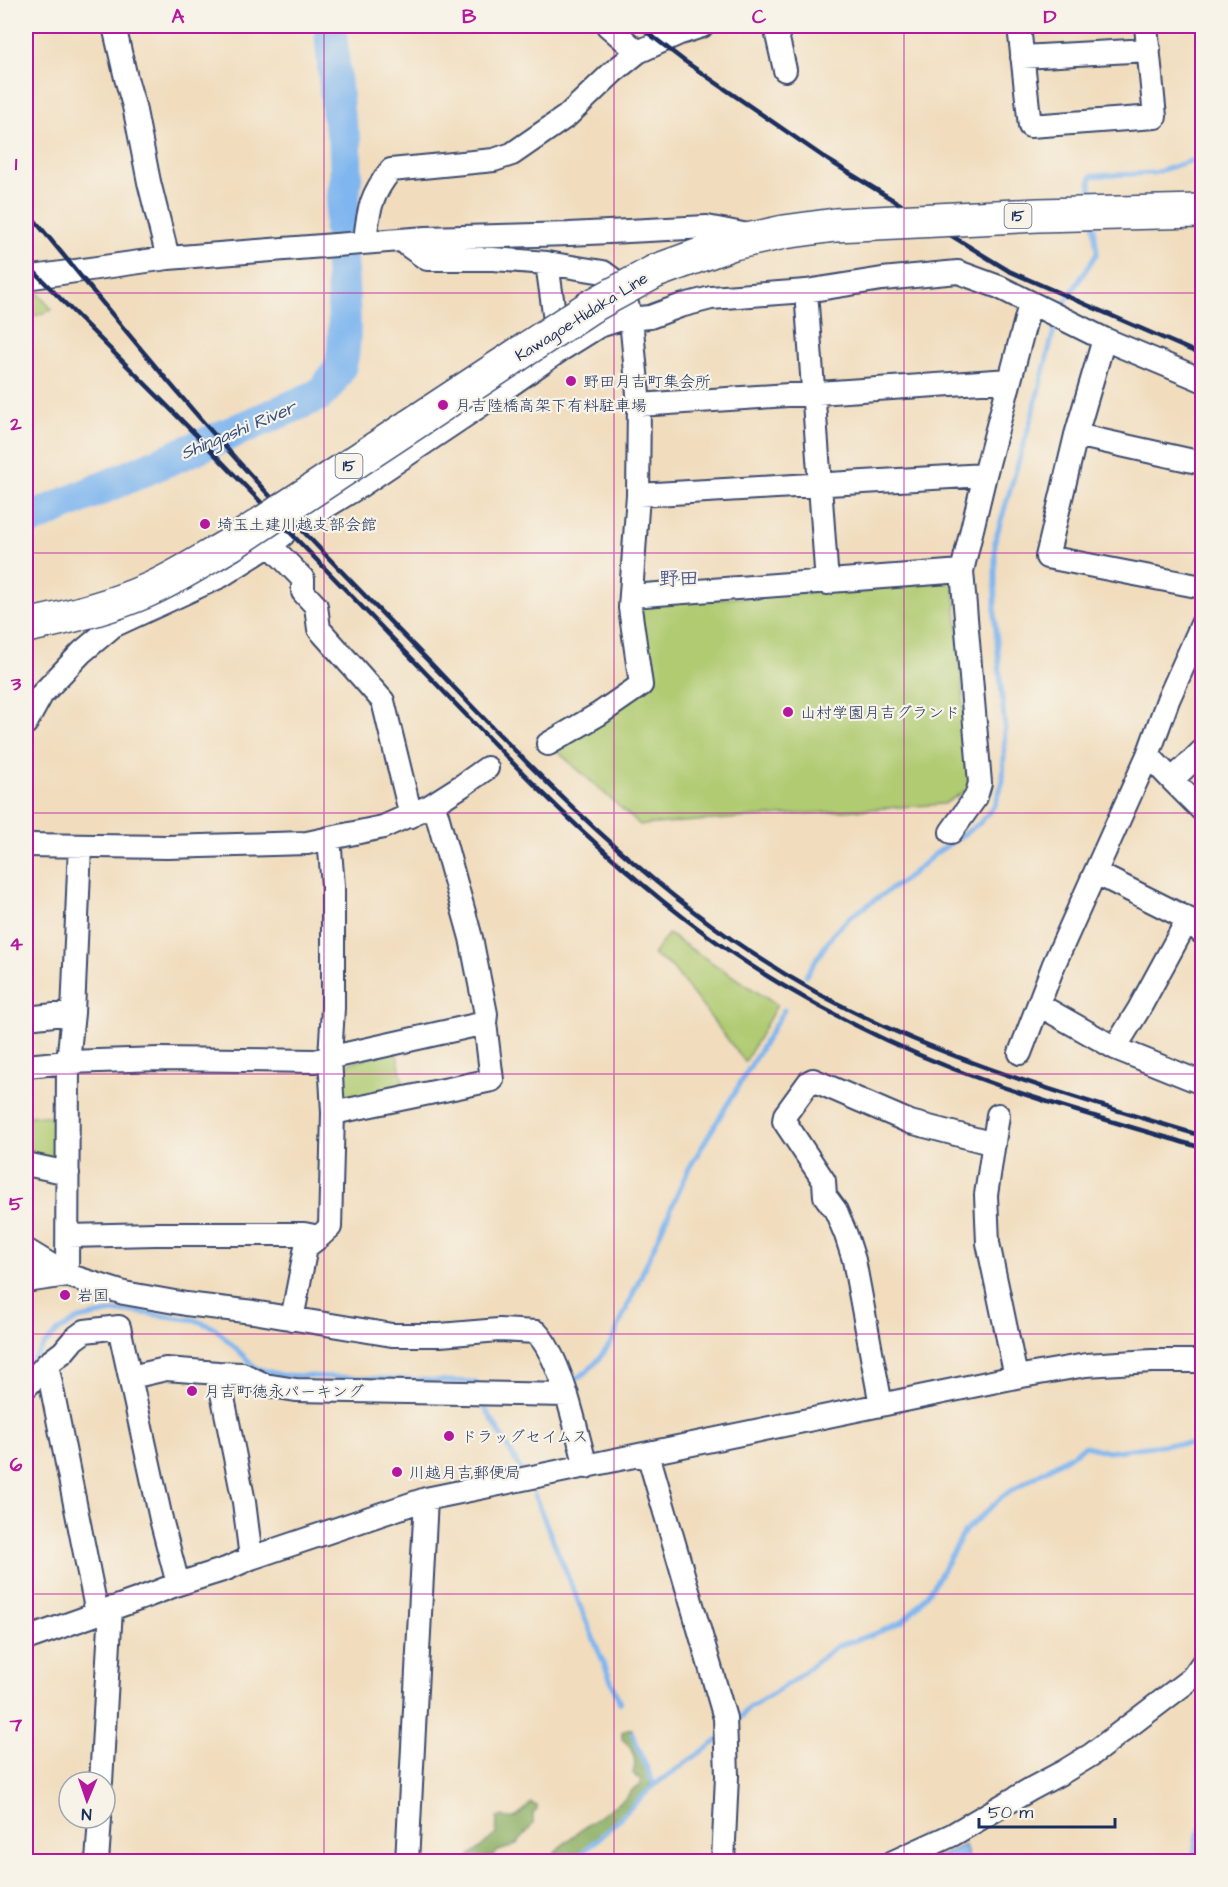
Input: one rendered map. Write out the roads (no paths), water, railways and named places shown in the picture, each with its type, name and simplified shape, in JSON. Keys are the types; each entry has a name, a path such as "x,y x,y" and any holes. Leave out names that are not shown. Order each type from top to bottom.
{"main road":[{"name":"Kawagoe-Hidaka Line","path":"26,626 99,608 146,591 184,571 241,537 590,307 656,271 733,243 835,225 1038,215 1201,211"}],"street":[{"path":"114,26 168,258"},
{"path":"608,26 638,52"},
{"path":"365,241 367,214 373,196 391,170 495,160 512,154 567,116 613,72 638,52 670,37 702,26"},
{"path":"775,26 785,70"},
{"path":"1019,26 1030,126 1155,117 1146,26"},
{"path":"1022,57 1149,50"},
{"path":"26,278 168,258 365,241 707,227 757,237"},
{"path":"402,240 427,259 547,264 603,272 622,286 631,319 639,405 638,495 630,608 641,685 599,714 548,744"},
{"path":"547,264 559,351"},
{"path":"306,519 360,486 599,326 618,320 650,317 711,298 806,291 882,279 958,272 999,287 1104,339 1203,380"},
{"path":"806,291 827,583"},
{"path":"951,832 976,797 980,783 962,571 1010,380 1047,312"},
{"path":"1104,339 1076,435 1047,557 1203,587"},
{"path":"639,405 1010,380"},
{"path":"1076,435 1203,463"},
{"path":"638,495 985,476"},
{"path":"26,723 42,694 82,652 113,626 221,576 276,540 303,579 303,592 316,606 319,629 383,701 421,811"},
{"path":"631,596 962,571"},
{"path":"1020,1053 1054,964 1148,755 1168,700 1203,624"},
{"path":"1172,780 1203,752"},
{"path":"1148,755 1203,810"},
{"path":"26,845 167,847 307,843 383,827 421,811 487,768"},
{"path":"333,1113 492,1080 485,1023 486,1014 471,938 437,815 421,811"},
{"path":"292,1319 306,1247 330,1227 333,1113 330,1057 333,1008 333,886 329,838"},
{"path":"67,1275 68,1062 73,1013 80,846"},
{"path":"1096,873 1195,926 1115,1048"},
{"path":"1039,1005 1115,1048 1203,1083"},
{"path":"26,1018 73,1013"},
{"path":"26,1065 160,1059 315,1060 485,1023"},
{"path":"881,1404 854,1260 846,1235 836,1211 825,1196 824,1181 784,1121 785,1115 809,1082 813,1080 910,1122 994,1144"},
{"path":"998,1115 986,1196 988,1243 1016,1377"},
{"path":"26,1164 68,1173"},
{"path":"68,1236 304,1234 319,1237"},
{"path":"26,1251 67,1275 124,1293 186,1304 253,1312 392,1335 440,1335 499,1330 536,1332 545,1341 567,1395 586,1467"},
{"path":"26,1281 67,1275"},
{"path":"124,1293 119,1327 161,1519 178,1584"},
{"path":"26,1387 47,1364 85,1331 119,1327"},
{"path":"26,1639 226,1569 251,1558 426,1499 1016,1377 1086,1365 1203,1361"},
{"path":"47,1364 104,1611 101,1770"},
{"path":"131,1377 166,1369 242,1374 265,1385 296,1390 567,1395"},
{"path":"218,1374 244,1502 251,1558"},
{"path":"648,1454 725,1718 727,1776 723,1862"},
{"path":"407,1862 426,1499"},
{"path":"893,1862 952,1835 1063,1772 1108,1742 1199,1674"},
{"path":"97,1862 98,1830"}],"water":[{"path":"964,1845 968,1861 938,1861 937,1858"}],"waterway":[{"name":"Shingashi River","path":"330,26 338,115 345,142 346,174 340,229"},
{"path":"1092,204 1091,176 1154,173 1202,157"},
{"path":"1060,310 1097,253 1094,226"},
{"name":"Shingashi River","path":"26,521 319,395 339,369 342,359 344,332 341,260"},
{"path":"806,975 833,934 850,917 980,823 995,805 1003,781 1005,730 995,620 995,541 1032,416 1056,322"},
{"path":"569,1381 588,1370 612,1341 688,1170 784,1010"},
{"path":"26,1368 57,1332 79,1319 112,1312 136,1312 195,1320 215,1328 256,1368 281,1375 476,1382"},
{"path":"480,1399 522,1472"},
{"path":"733,1726 748,1709 791,1682 837,1646 902,1622 934,1585 965,1531 1003,1496 1086,1446 1108,1452 1168,1444 1202,1444"},
{"path":"534,1494 620,1703"},
{"path":"632,1733 654,1785"},
{"path":"571,1862 654,1785 720,1739"},
{"path":"1193,1862 1196,1839 1202,1826"}],"railway":[{"path":"639,26 683,60 828,160 1009,271 1202,355"},
{"path":"26,210 177,392 281,508 571,806 662,887 761,959 860,1015 908,1037 1004,1074 1202,1136"},
{"path":"26,263 530,780 577,826 675,911 782,985 907,1050 951,1068 1076,1111 1202,1148"}],"place":[{"name":"野田月吉町集会所","path":"571,381"},
{"name":"月吉陸橋高架下有料駐車場","path":"443,405"},
{"name":"埼玉土建川越支部会館","path":"205,524"},
{"name":"山村学園月吉グランド","path":"788,712"},
{"name":"岩国","path":"65,1295"},
{"name":"月吉町徳永パーキング","path":"192,1391"},
{"name":"ドラッグセイムス","path":"449,1436"},
{"name":"川越月吉郵便局","path":"397,1472"}],"district":[{"name":"野田","path":"679,578"}]}
